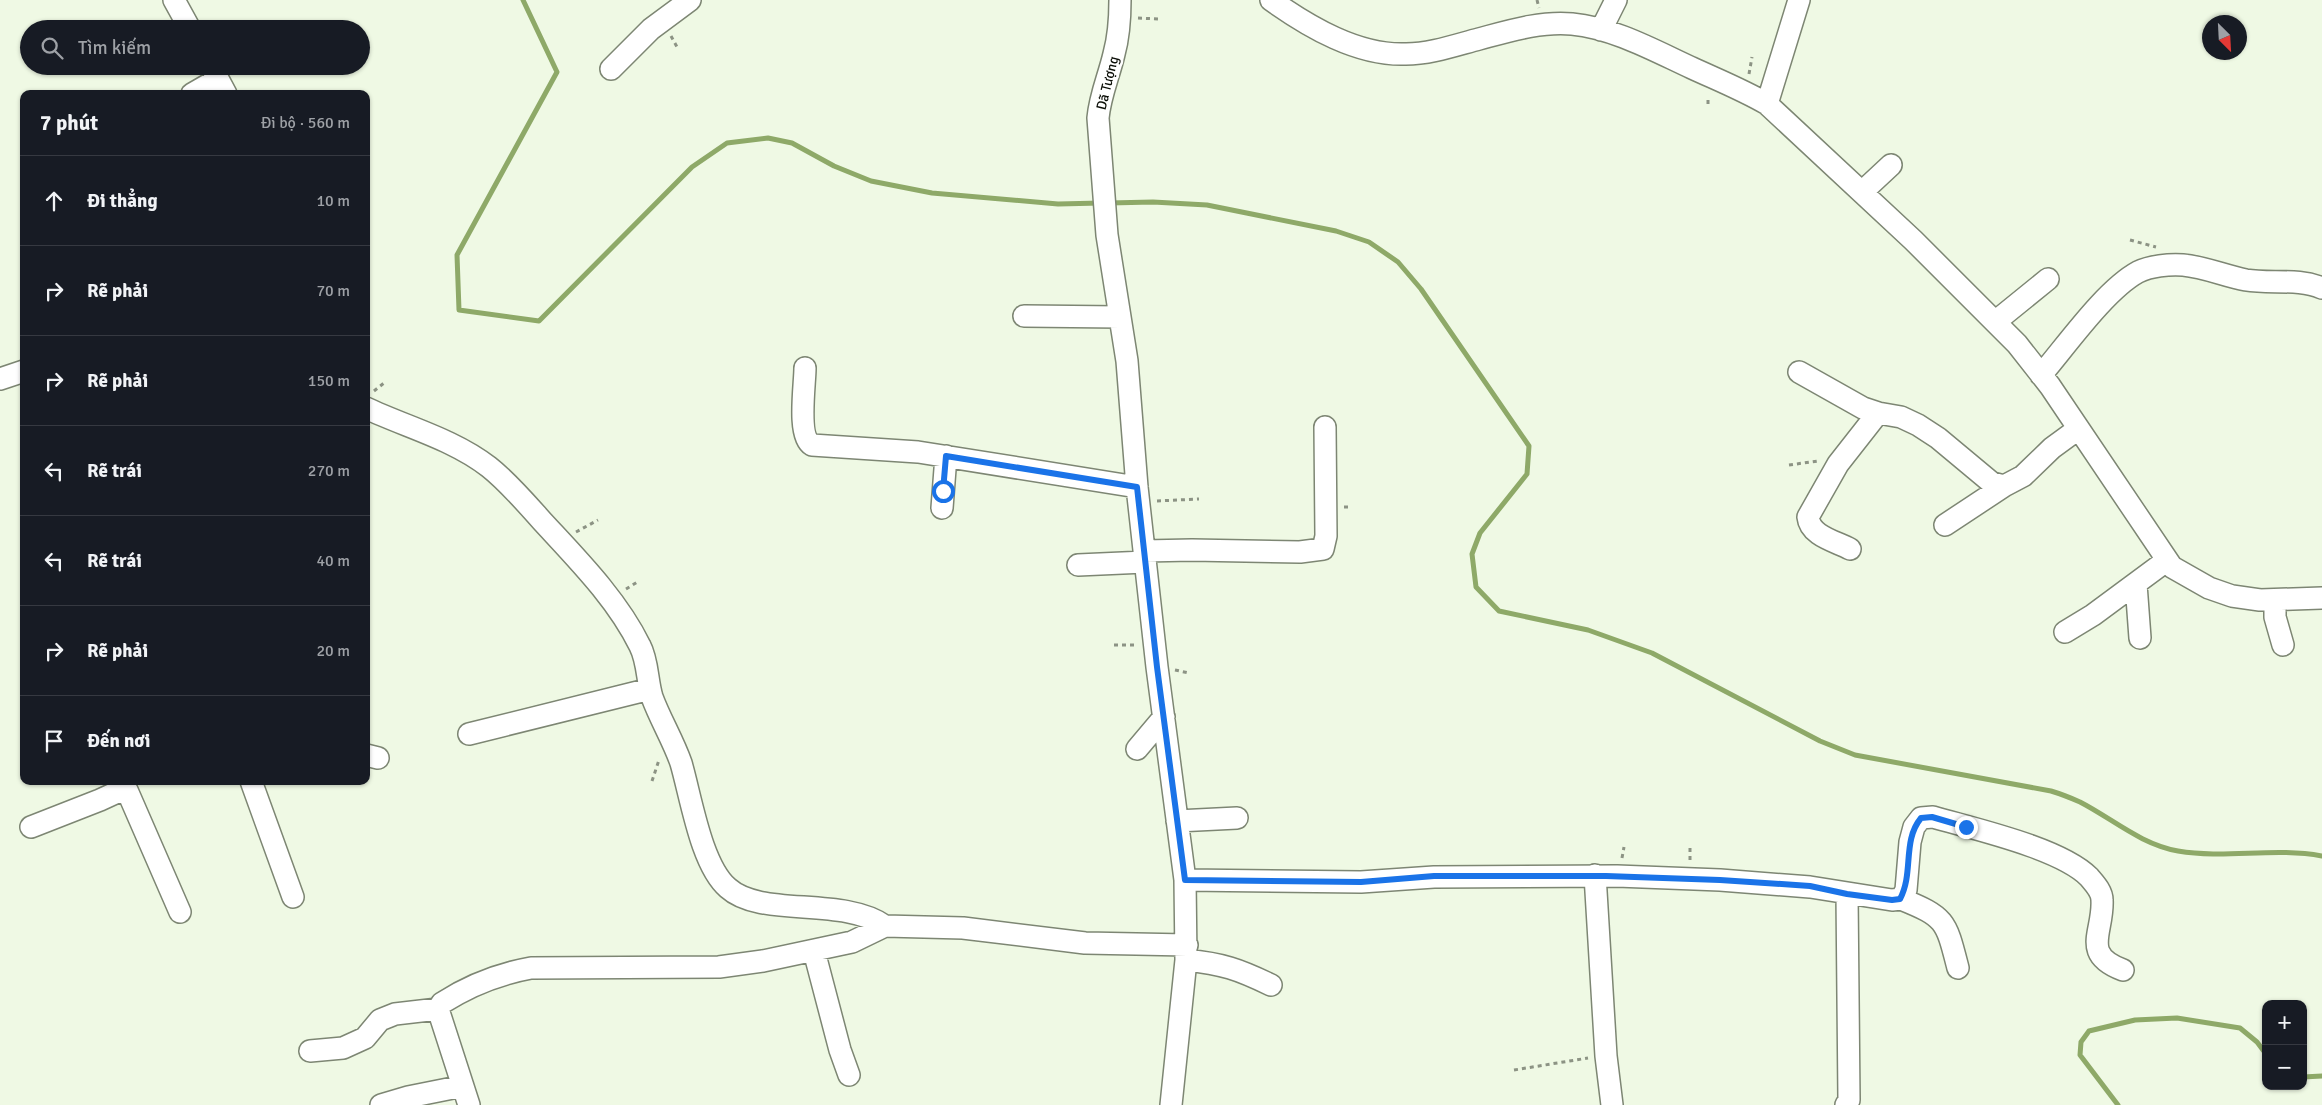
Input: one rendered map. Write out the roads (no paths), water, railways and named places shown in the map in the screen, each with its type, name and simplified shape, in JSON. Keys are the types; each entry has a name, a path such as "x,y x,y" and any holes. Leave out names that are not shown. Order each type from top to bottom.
{"street":[{"path":"174,0 185,20"},
{"path":"611,68 651,29 666,6 690,0"},
{"name":"Dã Tượng","path":"1120,0 1120,18 1114,54 1099,101 1098,118 1107,235 1127,361 1145,557 1185,880 1186,953 1171,1105"},
{"path":"1271,0 1321,31 1380,53 1406,54 1432,50 1514,29 1544,25 1572,24 1601,30 1656,51 1768,104 1862,192 2017,344 2041,375 2166,561 2187,578 2232,596 2260,600 2322,598"},
{"path":"1601,30 1616,0"},
{"path":"1768,104 1799,0"},
{"path":"199,90 218,80"},
{"path":"1862,192 1891,165"},
{"path":"2041,375 2107,298 2127,279 2140,271 2166,265 2182,265 2255,282 2311,284 2322,288"},
{"path":"1995,322 2048,279"},
{"path":"1024,316 1120,316"},
{"path":"806,368 804,437 807,442 812,444 946,456 1138,494"},
{"path":"0,379 20,372"},
{"path":"1799,372 1863,408 1901,417 1918,426 1938,438 1992,483 2004,486"},
{"path":"370,410 460,448 489,467 521,498 610,598 642,649 650,689 680,760 711,864 717,876 728,888 750,900 834,909 875,919 885,926"},
{"path":"1850,548 1814,532 1808,523 1810,511 1838,464 1878,413"},
{"path":"1078,565 1192,550 1300,552 1323,549 1326,536 1325,428"},
{"path":"1945,525 2004,486 2023,476 2052,448 2078,429"},
{"path":"942,508 946,456"},
{"path":"2065,632 2136,584 2166,561"},
{"path":"2136,584 2140,638"},
{"path":"2275,600 2274,617 2283,645"},
{"path":"470,734 650,689"},
{"path":"1137,750 1164,717"},
{"path":"31,827 100,800 126,785 180,912"},
{"path":"252,785 293,897"},
{"path":"1900,899 1906,890 1914,827 1921,818 1932,817 2049,852 2081,870 2098,888 2102,898 2096,942 2098,951 2104,959 2123,970"},
{"path":"1177,821 1237,818"},
{"path":"1595,875 1606,1056 1612,1105"},
{"path":"1185,880 1361,882 1434,876 1595,875 1810,886 1847,894 1892,900 1900,899 1929,910 1941,921 1950,938 1958,968"},
{"path":"1846,1105 1849,1100 1847,894"},
{"path":"310,1051 343,1048 365,1038 380,1020 395,1014 438,1009 442,1003 480,982 505,973 531,968 719,968 814,951 852,942 885,926 963,928 1186,953 1213,963 1238,969 1271,986"},
{"path":"814,951 848,1075"},
{"path":"381,1105 408,1097 466,1095 438,1009"}],"waterway":[{"path":"523,0 557,72 457,255 459,310 539,321 692,167 727,143 768,138 792,143 834,166 871,181 932,193 1058,204 1101,203"},
{"path":"1109,203 1153,202 1207,205 1336,231 1369,242 1398,262 1421,289 1529,446 1527,474 1480,533 1472,554 1476,587 1499,611 1588,630 1652,653 1820,741 1855,755 2051,791 2080,802 2139,837 2164,848 2214,854 2286,853 2322,856"},
{"path":"2118,1105 2080,1055 2081,1042 2089,1031 2135,1020 2177,1018 2240,1028 2262,1049"},
{"path":"2307,1077 2322,1076"}]}
